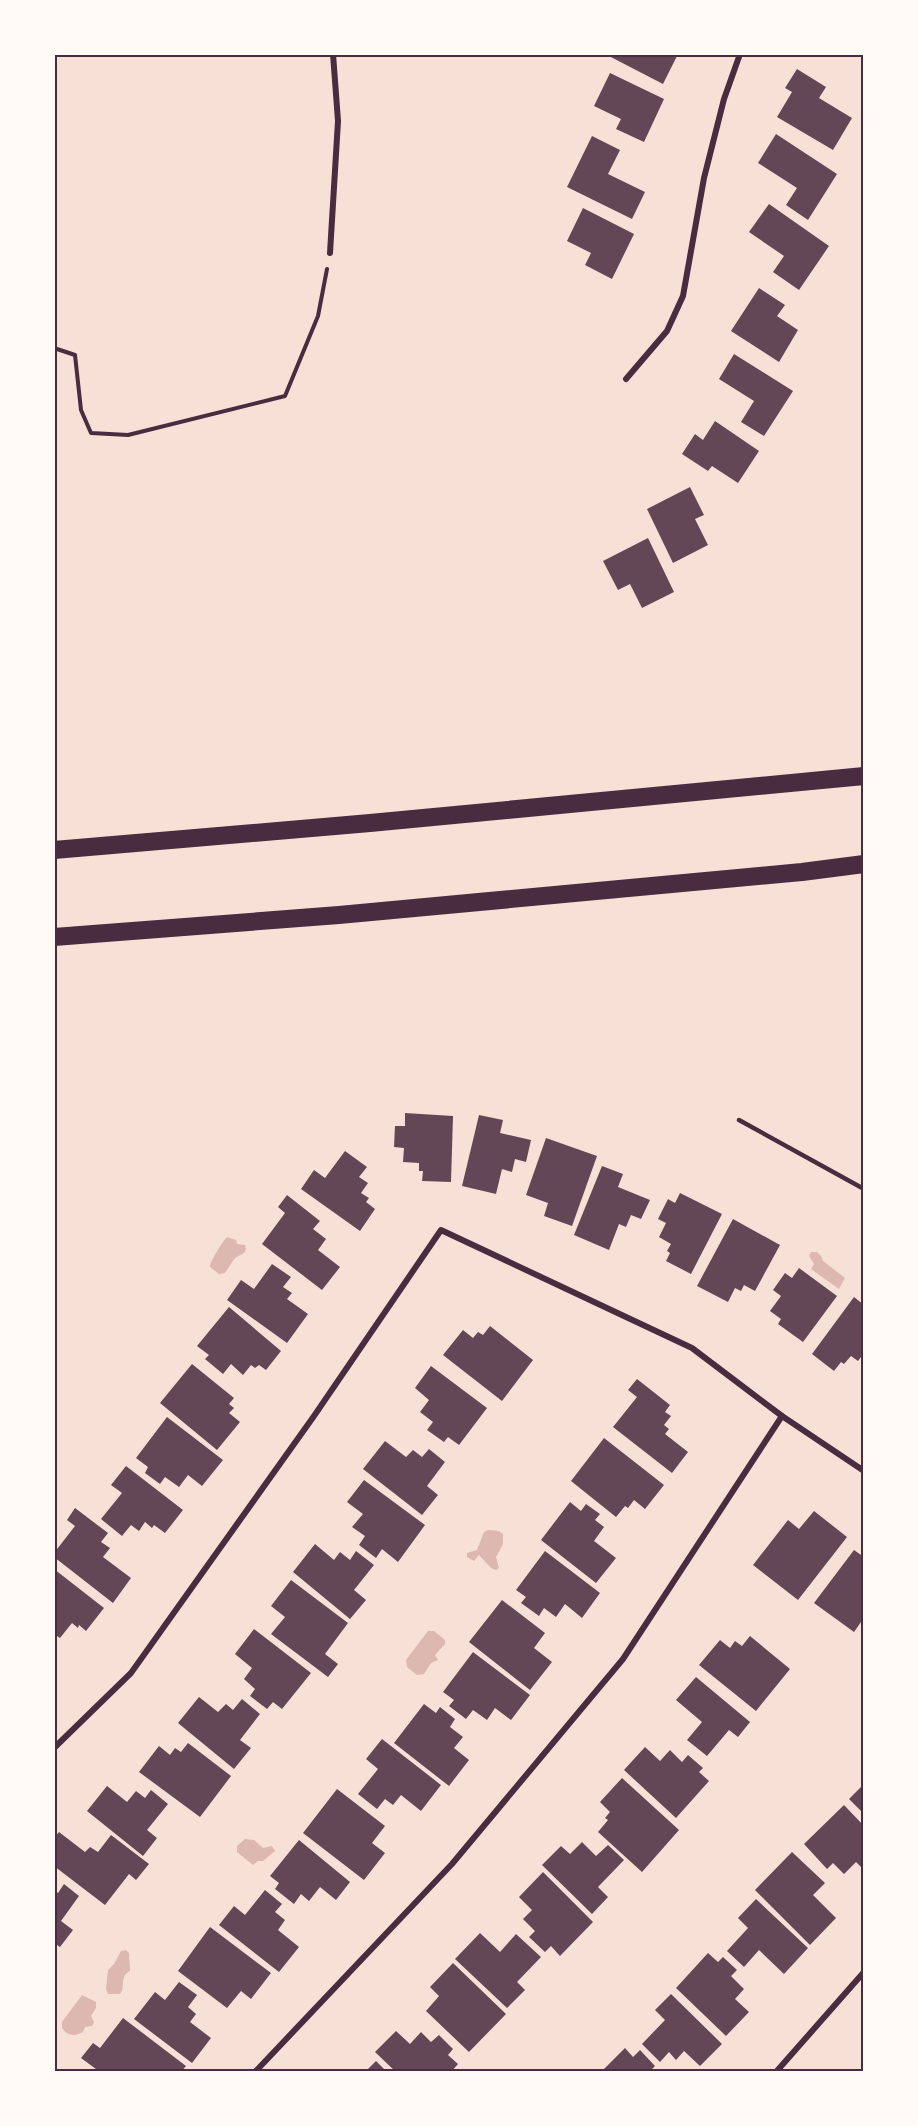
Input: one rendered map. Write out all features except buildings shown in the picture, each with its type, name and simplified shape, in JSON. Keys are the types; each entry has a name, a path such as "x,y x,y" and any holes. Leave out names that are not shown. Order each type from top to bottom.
{"highway":[{"path":"54,850 381,822 864,776"},
{"path":"54,937 351,914 802,872 864,864"}],"street":[{"path":"330,253 338,121 333,54"},
{"path":"626,379 667,332 682,296 704,178 724,99 740,54"},
{"path":"54,1748 131,1673 314,1416 441,1230 692,1348 782,1416 864,1471"},
{"path":"255,2072 452,1864 623,1659 782,1416"},
{"path":"776,2072 864,1972"}],"lane":[{"path":"740,1120 864,1189"}],"path":[{"path":"54,348 75,355 81,410 91,433 128,435 285,396 318,316 330,253"}],"shaded area":[{"path":"227,1237 236,1240 237,1244 245,1245 246,1249 244,1253 235,1258 225,1273 219,1274 210,1267"},
{"path":"811,1252 817,1252 823,1261 845,1278 839,1289 811,1269 814,1264 809,1256"},
{"path":"499,1531 503,1534 503,1544 496,1557 499,1568 496,1570 491,1568 479,1555 474,1561 467,1557 467,1553 477,1550 484,1532"},
{"path":"428,1631 434,1631 445,1640 445,1644 435,1655 438,1660 431,1663 424,1674 417,1675 407,1667 406,1660"},
{"path":"245,1839 254,1840 263,1848 272,1846 275,1851 263,1861 258,1861 253,1865 237,1852 237,1846"},
{"path":"126,1950 129,1953 130,1971 125,1976 120,1994 108,1994 106,1989 108,1970 121,1951"},
{"path":"82,1995 96,2002 96,2008 91,2016 94,2022 92,2026 85,2027 83,2032 71,2035 62,2028 62,2022"}]}
